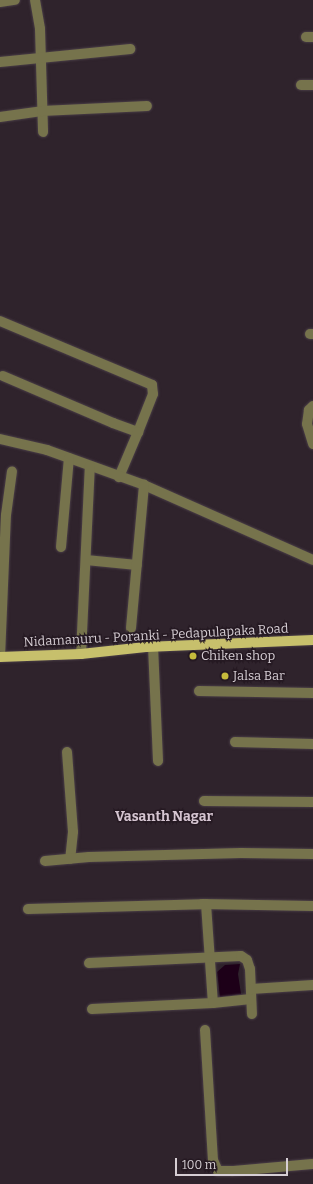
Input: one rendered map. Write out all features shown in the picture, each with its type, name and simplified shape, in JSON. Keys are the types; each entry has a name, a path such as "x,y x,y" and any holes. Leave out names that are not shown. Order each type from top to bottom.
{"main road":[{"name":"Nidamanuru - Poranki - Pedapulapaka Road","path":"0,657 81,654 153,646 313,640"}],"street":[{"path":"0,2 15,0"},
{"path":"35,0 40,29 44,132"},
{"path":"0,62 130,49"},
{"path":"301,85 313,85"},
{"path":"0,117 42,111 147,106"},
{"path":"0,322 152,385 154,394 119,477"},
{"path":"3,376 113,423 138,432"},
{"path":"313,406 309,410 307,424 313,444"},
{"path":"0,439 34,446 144,485 313,560"},
{"path":"61,547 69,458"},
{"path":"81,654 90,466"},
{"path":"0,657 3,514 12,471"},
{"path":"131,628 144,485"},
{"path":"86,560 137,565"},
{"path":"153,646 158,761"},
{"path":"198,691 313,693"},
{"path":"235,742 313,744"},
{"path":"67,752 73,832 70,859"},
{"path":"204,801 313,802"},
{"path":"45,861 241,853 313,854"},
{"path":"28,909 206,904 313,906"},
{"path":"206,904 211,957 213,1003"},
{"path":"89,963 241,956 246,958 250,969 252,1014"},
{"path":"92,1009 213,1003 251,994 313,985"},
{"path":"205,1030 213,1160 218,1170 233,1172 313,1164"}],"shaded area":[{"path":"240,964 238,974 241,994 220,997 217,972 225,965"}],"place":[{"name":"Chiken shop","path":"193,656"},
{"name":"Jalsa Bar","path":"225,676"}],"district":[{"name":"Vasanth Nagar","path":"164,817"}]}
